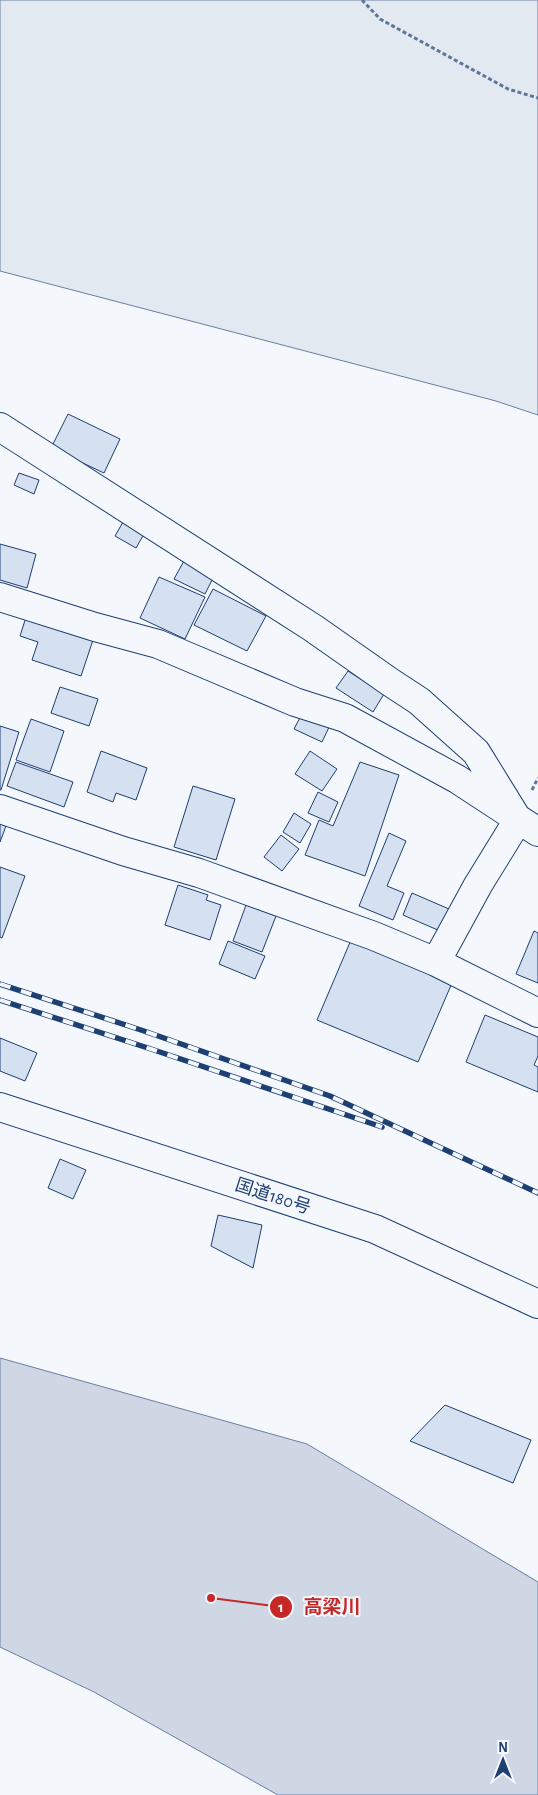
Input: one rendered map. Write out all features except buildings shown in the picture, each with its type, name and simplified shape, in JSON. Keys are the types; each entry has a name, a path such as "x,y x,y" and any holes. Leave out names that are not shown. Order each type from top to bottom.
{"main road":[{"path":"0,427 312,628 419,701 476,752 528,826"},
{"path":"0,597 158,644 295,702 345,718 457,779 528,826"},
{"path":"0,809 123,851 199,873 374,936 436,962 538,1012"},
{"path":"436,962 478,885 528,826"},
{"name":"国道180号","path":"0,1107 375,1230 538,1304"}],"path":[{"path":"362,0 380,20 508,89 538,98"}],"shaded area":[{"path":"0,0 538,0 538,415 496,401 0,271"},
{"path":"0,1358 307,1444 538,1582 538,1795 278,1795 94,1692 0,1647"}],"railway":[{"path":"0,984 141,1030 330,1096 538,1193"},
{"path":"0,1000 382,1127"}],"place":[{"name":"高梁川","path":"211,1598"}]}
